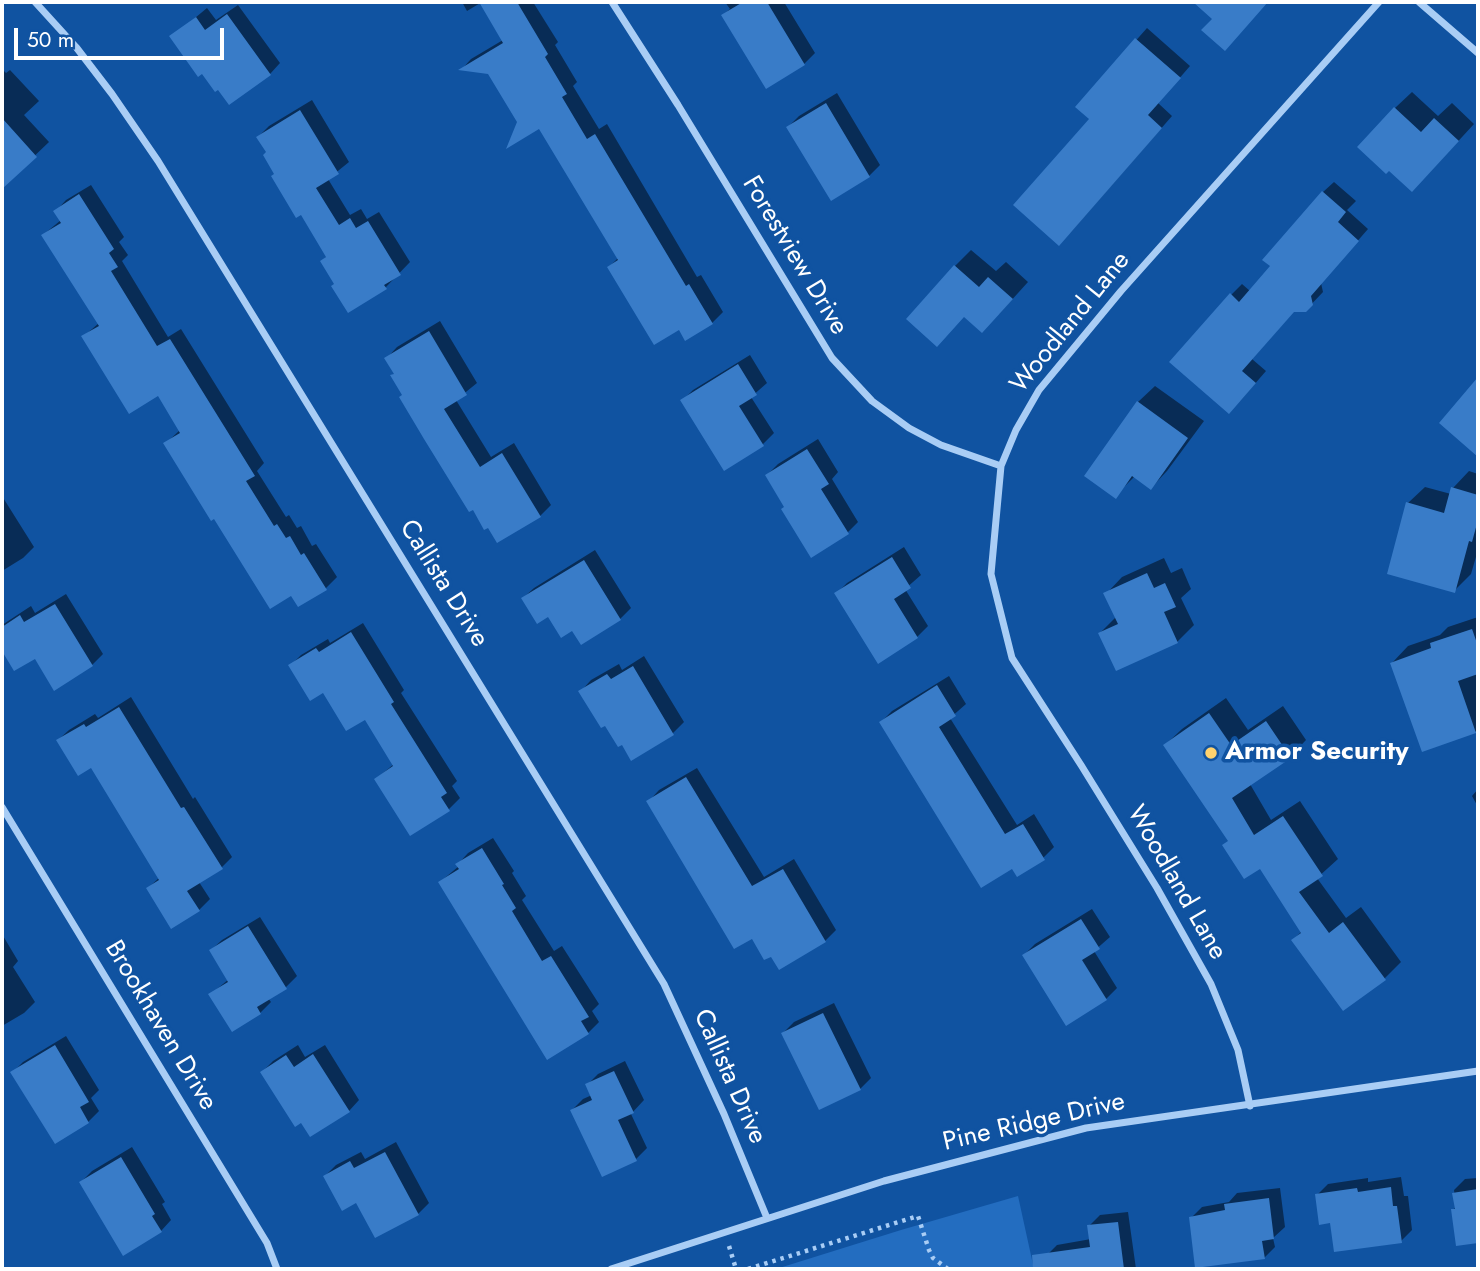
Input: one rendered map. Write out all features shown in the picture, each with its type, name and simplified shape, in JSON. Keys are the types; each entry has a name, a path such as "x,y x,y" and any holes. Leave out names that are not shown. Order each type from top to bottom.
{"street":[{"name":"Callista Drive","path":"35,2 76,47 158,161 664,984 724,1114 767,1218"},
{"name":"Forestview Drive","path":"612,2 832,358 872,401 909,428 941,445 1001,466"},
{"name":"Woodland Lane","path":"1250,1106 1238,1050 1211,984 1150,877 1012,659 991,574 1001,466 1016,429 1039,390 1121,291 1378,2"},
{"path":"1419,2 1478,53"},
{"name":"Brookhaven Drive","path":"2,807 267,1243 277,1269"},
{"name":"Pine Ridge Drive","path":"611,1269 884,1181 1086,1128 1478,1071"}],"path":[{"path":"748,1269 918,1216 933,1258 948,1269"}],"shaded area":[{"path":"1018,1196 1034,1269 776,1269 901,1230"}],"building":[{"path":"479,2 517,2 548,54 545,57 567,94 562,97 587,139 595,134 686,286 689,284 713,324 685,341 679,330 654,345 607,267 618,260 539,129 506,149 517,122 488,74 458,70 503,43"},
{"path":"743,2 767,2 805,65 766,89 721,15"},
{"path":"1193,2 1268,2 1225,51 1201,30 1212,19"},
{"path":"227,14 271,75 229,105 202,74 198,77 169,36 196,17 205,30"},
{"path":"1135,38 1181,78 1148,115 1162,128 1059,246 1013,205 1089,119 1075,107"},
{"path":"826,103 870,177 831,201 786,127"},
{"path":"1394,107 1421,132 1434,118 1459,141 1412,192 1389,171 1386,174 1357,147"},
{"path":"300,110 339,174 316,188 339,225 350,218 356,228 368,221 401,275 384,285 387,289 348,313 331,286 334,284 320,261 326,257 301,215 296,218 271,176 274,174 263,155 266,152 256,137"},
{"path":"2,118 37,157 2,189"},
{"path":"1322,191 1346,212 1338,222 1359,241 1311,296 1313,305 1306,312 1294,312 1242,371 1256,383 1229,414 1169,362 1230,293 1239,302 1270,266 1262,260"},
{"path":"79,194 114,249 109,253 118,267 111,271 157,346 170,339 255,476 246,481 274,526 277,524 286,538 290,536 327,590 298,607 291,596 270,609 163,443 180,433 158,396 129,414 81,336 99,326 41,235 61,223 53,211"},
{"path":"954,265 979,287 988,277 1013,299 982,333 964,317 937,347 906,319"},
{"path":"429,331 467,395 444,409 480,467 502,453 541,517 497,543 488,528 484,530 473,510 469,512 424,439 399,397 402,395 390,375 394,374 384,358"},
{"path":"738,364 757,395 739,406 764,446 724,471 680,400"},
{"path":"1478,377 1478,457 1439,423"},
{"path":"1137,401 1188,438 1151,490 1132,476 1116,499 1084,476"},
{"path":"807,449 829,484 821,489 849,534 811,558 781,509 784,507 765,475"},
{"path":"1451,487 1478,495 1478,520 1472,542 1469,541 1455,593 1387,574 1406,502 1444,513"},
{"path":"892,557 911,588 894,599 918,638 878,664 834,593"},
{"path":"584,560 621,620 581,645 572,631 561,638 548,617 537,624 521,598"},
{"path":"1147,573 1154,588 1165,583 1176,607 1164,612 1178,643 1116,671 1098,633 1118,624 1103,593"},
{"path":"55,604 93,666 54,691 35,659 14,671 2,651 2,627 20,615 24,622"},
{"path":"1472,629 1478,646 1478,674 1458,681 1476,733 1422,752 1390,663 1431,648 1430,643"},
{"path":"351,632 394,702 391,704 447,793 441,797 450,811 410,836 374,779 393,766 365,720 346,731 323,693 310,701 288,665 316,648 319,652"},
{"path":"633,666 674,735 631,761 622,745 618,747 605,726 601,728 578,691 607,674 611,679"},
{"path":"937,685 956,716 939,727 1005,834 1023,824 1045,860 1017,877 1012,869 981,888 879,722"},
{"path":"119,707 181,808 184,807 223,869 187,891 200,911 171,929 146,888 159,880 91,768 78,776 56,740 84,724 86,727"},
{"path":"1209,713 1231,745 1266,721 1291,758 1232,798 1254,835 1283,816 1323,876 1299,892 1329,933 1343,922 1386,980 1343,1011 1291,940 1301,933 1260,869 1244,879 1222,845 1228,841 1163,745"},
{"path":"686,777 752,886 783,869 826,942 779,970 771,957 764,960 752,939 734,949 646,801"},
{"path":"482,848 516,908 512,911 542,961 551,956 589,1017 581,1021 589,1034 547,1060 438,882 459,869 455,864"},
{"path":"1081,919 1100,949 1082,960 1107,1000 1066,1026 1022,955"},
{"path":"248,926 287,989 257,1007 261,1014 232,1032 208,994 228,982 209,950"},
{"path":"823,1013 861,1090 819,1110 781,1033"},
{"path":"55,1045 89,1102 80,1107 89,1123 55,1144 10,1072"},
{"path":"313,1054 350,1112 310,1137 301,1123 295,1127 260,1072 286,1055 294,1067"},
{"path":"614,1071 634,1113 618,1120 637,1161 602,1177 570,1110 592,1100 585,1084"},
{"path":"385,1152 419,1215 375,1238 356,1203 342,1211 323,1176 350,1161 354,1168"},
{"path":"121,1157 155,1214 152,1216 162,1232 123,1256 79,1182"},
{"path":"1391,1187 1393,1206 1397,1206 1402,1243 1334,1252 1330,1223 1319,1225 1315,1194 1357,1188 1358,1192"},
{"path":"1478,1189 1478,1243 1456,1246 1451,1209 1455,1209 1452,1193"},
{"path":"1269,1198 1274,1239 1262,1241 1265,1259 1195,1268 1189,1217 1225,1210 1224,1204"},
{"path":"1118,1222 1124,1269 1033,1269 1032,1255 1090,1247 1087,1225"}],"place":[{"name":"Armor Security","path":"1211,753"}]}
